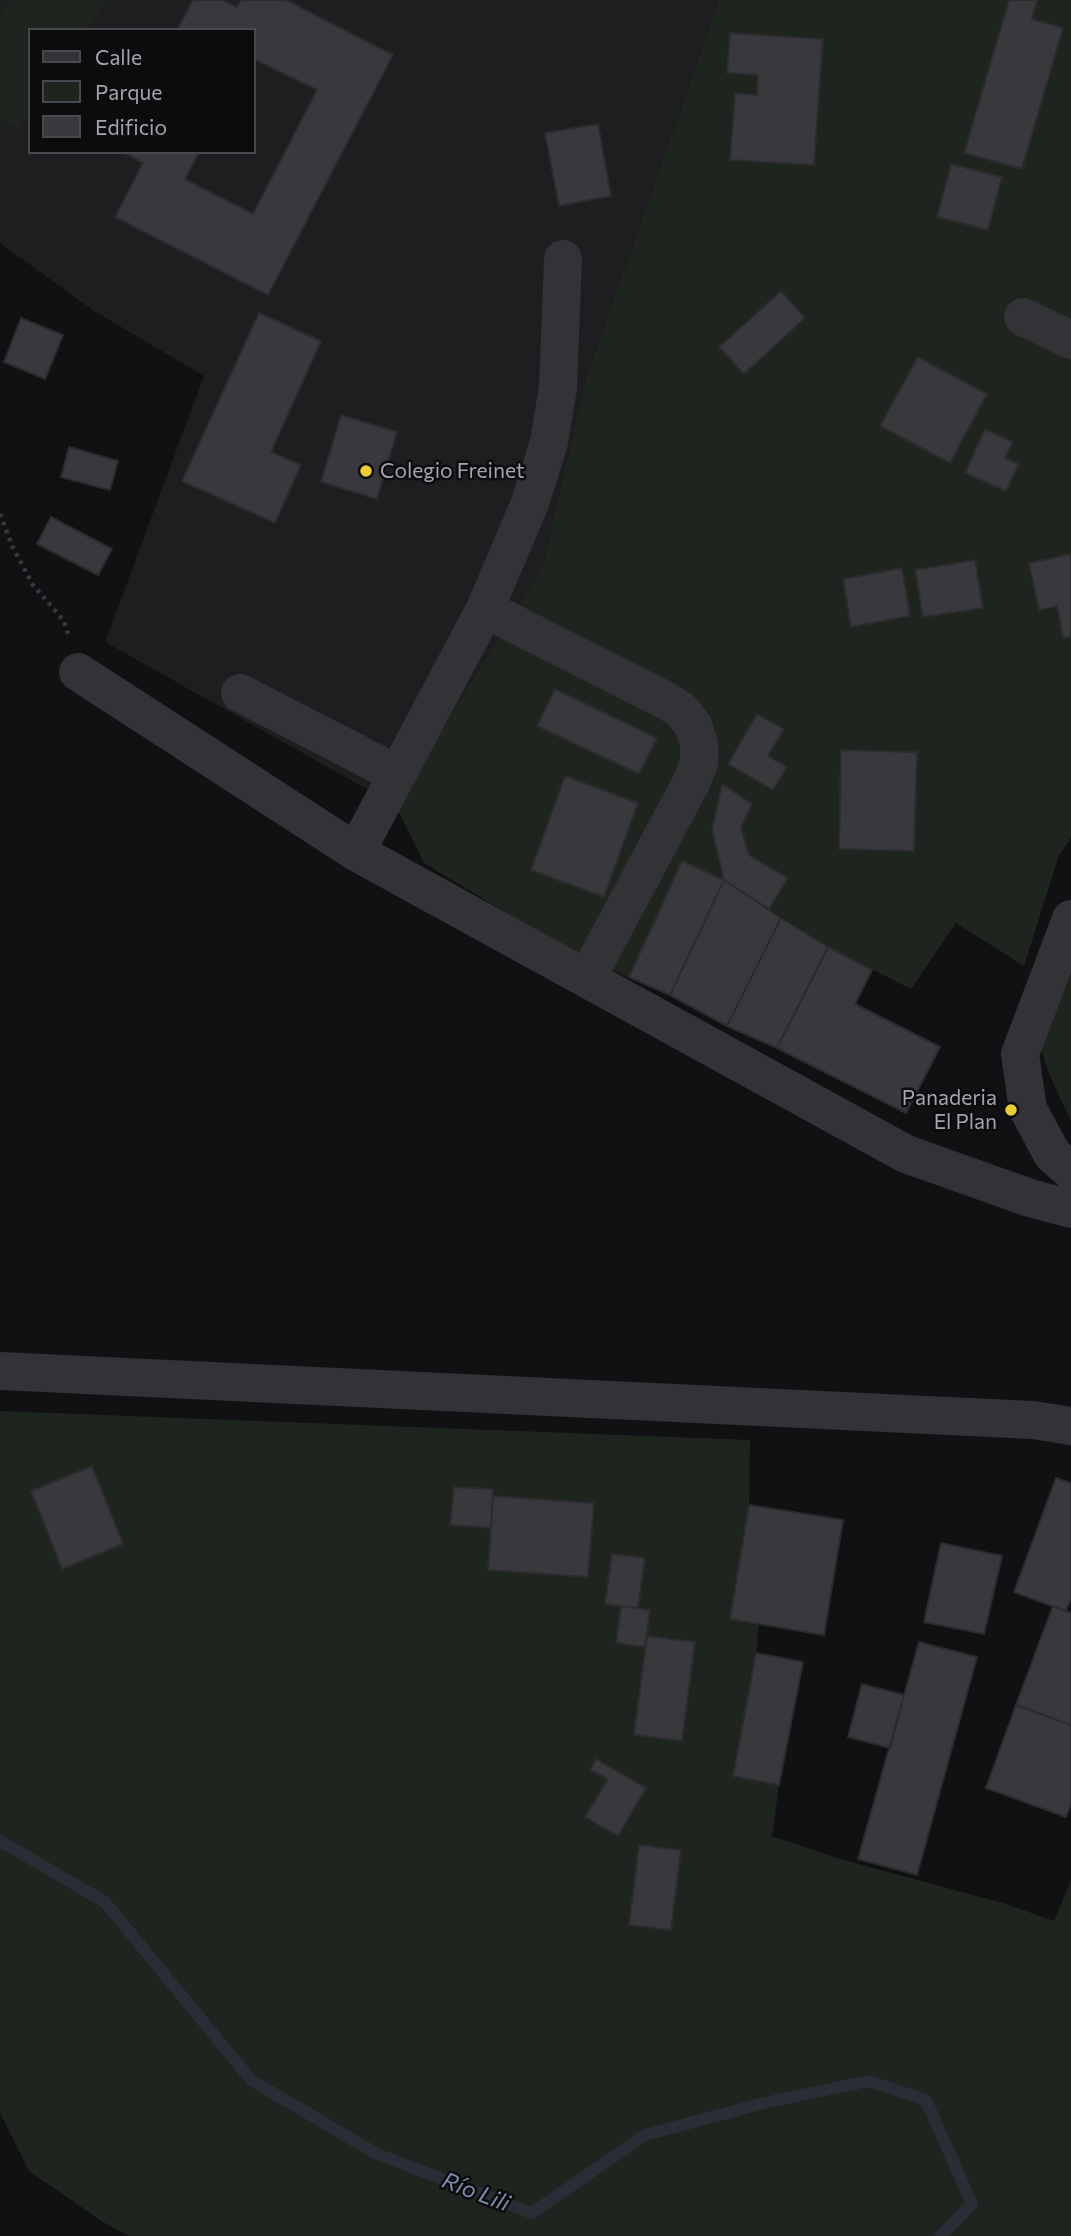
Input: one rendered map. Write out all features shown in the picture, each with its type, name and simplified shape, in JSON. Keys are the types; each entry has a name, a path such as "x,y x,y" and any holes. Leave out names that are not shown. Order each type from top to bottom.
{"street":[{"path":"356,852 485,609 530,503 549,442 558,387 563,259"},
{"path":"1023,317 1071,340"},
{"path":"485,609 681,710 693,725 699,744 698,763 692,781 587,978"},
{"path":"78,672 356,852 906,1154 1030,1198 1071,1209"},
{"path":"240,693 397,774"},
{"path":"1071,919 1020,1055 1028,1109 1052,1154 1071,1171"},
{"path":"0,1371 1033,1420 1071,1426"}],"path":[{"path":"0,514 13,548 33,585 64,621 78,672"}],"shaded area":[{"name":"Colegio Freinet","path":"0,0 719,0 587,375 542,567 395,805 105,642 204,376 94,311 0,243"}],"green space":[{"path":"10,0 108,0 88,28 28,28 28,115 17,130 0,118 0,14"},
{"path":"719,0 1071,0 1071,838 1059,855 1024,966 956,923 911,989 828,947 769,909 788,878 749,855 741,827 752,804 722,784 712,830 724,880 629,977 581,958 424,863 395,805 542,567 587,375"},
{"path":"1071,945 1071,1121 1050,1076 1037,1038"},
{"path":"0,1411 750,1440 749,1505 730,1619 759,1624 733,1776 779,1785 772,1836 840,1859 1006,1904 1054,1921 1071,1880 1071,2236 129,2236 103,2222 29,2171 0,2113"}],"building":[{"path":"193,0 223,0 237,7 241,0 286,0 393,55 268,295 115,217 143,163 127,154 198,154 185,179 253,214 317,90 256,60 256,28 178,28"},
{"path":"1009,0 1037,0 1032,19 1063,28 1022,169 964,153"},
{"path":"730,33 823,39 814,165 730,160 735,93 757,95 758,75 727,73"},
{"path":"598,124 611,196 559,206 545,133"},
{"path":"951,164 1002,177 988,230 937,217"},
{"path":"781,291 805,318 744,374 719,347"},
{"path":"259,313 321,341 271,452 301,465 275,523 182,481"},
{"path":"21,318 63,335 45,379 4,362"},
{"path":"918,357 987,394 950,463 880,426"},
{"path":"341,415 397,432 377,499 321,482"},
{"path":"985,429 1013,442 1005,458 1019,464 1006,491 965,473"},
{"path":"69,447 118,461 110,490 61,477"},
{"path":"51,517 112,549 98,575 37,544"},
{"path":"1071,554 1071,637 1063,638 1057,606 1039,610 1029,563"},
{"path":"975,560 983,608 923,617 915,570"},
{"path":"902,568 910,616 851,627 843,579"},
{"path":"555,689 657,738 639,774 537,726"},
{"path":"757,714 784,729 768,756 787,767 773,790 728,764"},
{"path":"841,750 917,752 914,851 839,849"},
{"path":"565,776 638,803 604,897 531,870"},
{"path":"722,784 752,804 741,827 749,855 788,878 769,909 724,880 712,830"},
{"path":"682,861 724,880 670,995 629,977"},
{"path":"724,880 781,918 727,1026 670,995"},
{"path":"781,918 828,947 777,1048 727,1026"},
{"path":"828,947 872,970 855,1004 940,1047 906,1113 777,1048"},
{"path":"92,1466 123,1544 62,1569 31,1491"},
{"path":"1056,1478 1071,1483 1071,1598 1066,1611 1014,1592"},
{"path":"454,1487 493,1489 491,1528 450,1525"},
{"path":"493,1496 594,1503 588,1577 488,1570"},
{"path":"749,1505 843,1520 824,1635 730,1619"},
{"path":"941,1543 1002,1556 984,1634 924,1622"},
{"path":"612,1554 645,1558 638,1608 605,1604"},
{"path":"621,1606 650,1610 645,1647 616,1643"},
{"path":"1053,1606 1071,1613 1071,1725 1016,1705"},
{"path":"647,1636 695,1642 682,1741 634,1735"},
{"path":"919,1642 977,1657 917,1875 858,1859"},
{"path":"756,1653 803,1662 779,1785 733,1776"},
{"path":"862,1684 904,1695 890,1748 848,1737"},
{"path":"1016,1705 1071,1725 1071,1804 1066,1817 986,1788"},
{"path":"596,1759 646,1788 618,1836 585,1817 608,1779 590,1770"},
{"path":"639,1845 681,1850 671,1930 629,1925"}],"waterway":[{"name":"Río Lili","path":"0,1841 105,1902 251,2080 377,2154 532,2213 645,2135 764,2103 868,2081 926,2100 972,2204 941,2236"}],"place":[{"name":"Colegio Freinet","path":"366,471"},
{"name":"Panaderia El Plan","path":"1011,1110"}]}
